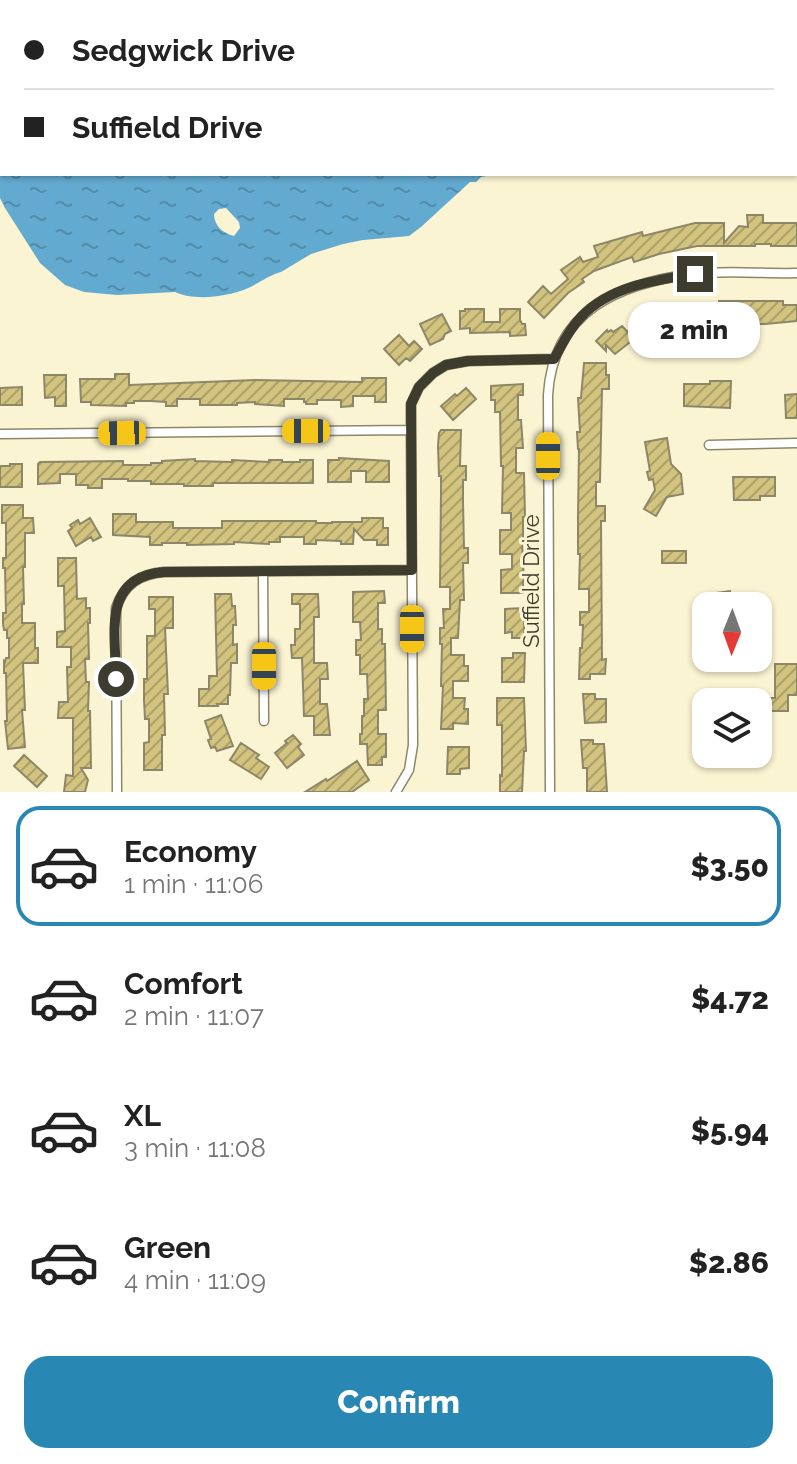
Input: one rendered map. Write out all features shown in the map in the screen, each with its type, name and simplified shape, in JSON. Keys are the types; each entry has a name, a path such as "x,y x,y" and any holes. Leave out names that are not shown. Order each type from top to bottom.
{"street":[{"name":"Suffield Drive","path":"550,792 548,395 554,359 581,316 601,301 627,288 695,274 797,273"},
{"path":"396,792 405,780 412,754 411,404 419,387 446,365 468,361 554,359"},
{"path":"0,434 411,430"},
{"path":"709,445 797,443"},
{"path":"117,792 115,617 122,594 134,580 153,573 412,570"},
{"path":"263,572 264,721"}],"water":[{"path":"0,176 486,176 470,182 409,236 363,240 311,254 250,287 220,296 201,297 175,292 117,295 84,292 65,285 40,263 0,198","holes":["226,208 239,222 240,228 234,236 226,233 216,222 214,214"]}],"building":[{"path":"747,215 763,215 763,223 797,223 797,246 697,246 634,262 632,257 594,271 582,279 584,282 568,293 544,318 528,302 543,286 551,294 568,279 561,270 580,257 583,262 598,257 594,246 642,232 643,236 695,223 724,223 724,243 739,226 748,227"},
{"path":"719,301 783,301 783,305 797,305 797,321 730,324 730,330 694,327 694,331 672,336 671,331 642,338 636,317 659,310 660,315 703,304 719,304"},
{"path":"484,309 484,322 500,322 500,309 520,309 520,320 525,324 526,335 510,336 510,332 470,333 470,328 460,329 460,311"},
{"path":"442,314 451,331 430,345 420,324"},
{"path":"622,326 634,339 615,354 606,345 606,351 596,341 607,330 613,332"},
{"path":"399,335 409,346 414,341 422,349 410,361 406,358 399,365 384,349"},
{"path":"584,363 606,363 606,375 609,375 609,389 602,389 600,482 596,482 596,506 605,506 605,521 601,521 602,660 606,659 605,674 590,674 590,679 579,679 583,625 580,625 580,612 589,612 589,589 579,589 578,554 578,398 581,398"},
{"path":"115,374 129,374 129,385 255,380 362,382 362,378 386,378 386,402 375,402 375,396 353,396 353,406 341,407 341,400 317,400 317,404 306,404 304,399 284,399 284,406 255,402 200,405 200,399 177,399 177,406 151,401 134,401 126,403 126,406 81,402 80,379 115,379"},
{"path":"44,375 66,375 66,406 55,406 55,397 45,398"},
{"path":"710,381 731,381 730,408 684,406 684,384 710,384"},
{"path":"523,384 523,395 518,395 518,420 521,420 523,448 516,448 516,473 524,473 523,593 501,593 501,570 512,569 512,554 500,554 500,530 511,530 511,513 502,513 500,412 495,412 491,386"},
{"path":"22,387 22,405 0,405 0,388"},
{"path":"466,388 476,399 453,420 441,406"},
{"path":"797,394 797,418 786,418 785,395"},
{"path":"441,430 461,430 460,466 466,466 463,501 464,548 468,548 468,563 463,563 464,600 460,600 458,638 451,638 451,655 464,655 464,666 468,666 468,681 453,681 453,698 465,698 468,724 453,723 453,729 441,729 443,686 440,628 444,628 443,609 450,609 450,587 440,587 441,476 438,446"},
{"path":"667,438 671,464 681,474 683,494 667,497 656,516 644,509 655,490 653,479 649,480 647,472 650,471 645,442"},
{"path":"195,459 232,462 313,460 313,483 184,486 102,479 102,488 88,488 88,485 76,485 76,474 60,474 60,483 38,484 40,462 123,461 123,465 151,465 162,461"},
{"path":"328,460 389,461 389,482 366,482 366,471 351,471 351,482 328,482"},
{"path":"22,464 22,487 0,487 0,466"},
{"path":"733,477 775,477 775,496 760,496 760,500 734,500"},
{"path":"2,505 23,505 23,518 33,518 34,533 25,533 22,623 35,623 35,648 38,648 38,663 23,663 25,747 8,749 4,661 9,658 9,638 3,624 3,613 6,613 3,558 6,558 6,523 2,523"},
{"path":"113,514 136,514 136,522 173,522 173,528 222,528 222,521 332,523 383,518 383,528 388,528 388,545 377,545 377,540 364,540 354,529 353,544 316,540 316,544 304,544 304,537 280,537 280,542 269,544 150,545 150,537 113,535"},
{"path":"90,518 101,537 93,541 91,537 76,546 68,531 72,528 70,525"},
{"path":"662,551 686,551 686,563 662,563"},
{"path":"58,558 76,558 77,599 86,598 86,608 90,608 89,659 85,659 86,682 89,682 91,768 81,768 88,780 85,792 64,792 66,775 73,776 73,718 58,718 59,702 68,702 67,667 71,667 71,647 57,647 57,632 65,631 64,586 58,586"},
{"path":"384,591 385,603 378,603 378,629 382,629 382,644 385,644 386,710 378,710 378,734 386,734 386,757 382,757 382,765 368,765 367,744 360,744 364,699 368,699 367,674 360,674 360,655 356,655 356,640 361,640 360,622 353,622 353,592"},
{"path":"215,594 231,594 232,606 235,606 233,645 237,644 237,663 231,663 228,704 199,706 199,689 209,689 209,676 217,676"},
{"path":"292,594 318,594 319,617 314,617 314,663 327,663 328,679 320,679 320,704 327,704 330,735 314,735 314,716 304,716 302,658 292,658 291,645 295,645 295,629 300,629 300,604 292,604"},
{"path":"149,597 173,597 173,628 165,628 168,694 164,694 162,770 144,770 144,743 149,742 149,719 145,719 144,700 147,636 155,636 155,609 149,609"},
{"path":"524,608 524,638 512,638 512,632 505,633 505,609"},
{"path":"513,653 525,653 524,682 502,682 502,658 513,658"},
{"path":"775,664 797,664 797,695 788,695 788,711 772,711 772,698 775,698"},
{"path":"583,694 595,694 595,699 606,699 606,722 585,723"},
{"path":"497,698 524,698 526,751 522,792 500,792 502,725 497,725"},
{"path":"221,715 233,746 217,751 215,747 211,748 205,721"},
{"path":"293,735 301,744 298,747 304,755 287,768 275,753"},
{"path":"581,740 604,744 607,792 587,792 587,768 583,768"},
{"path":"241,743 259,755 256,758 269,767 261,779 230,760"},
{"path":"448,747 469,747 469,768 460,769 460,774 447,774"},
{"path":"24,755 47,776 37,787 14,766"},
{"path":"357,761 369,780 352,792 305,792 327,781"}],"route":[{"path":"116,679 116,608 128,586 143,575 164,572 412,570 411,404 419,387 446,365 468,361 554,359 581,316 601,301 627,288 695,274"}]}
